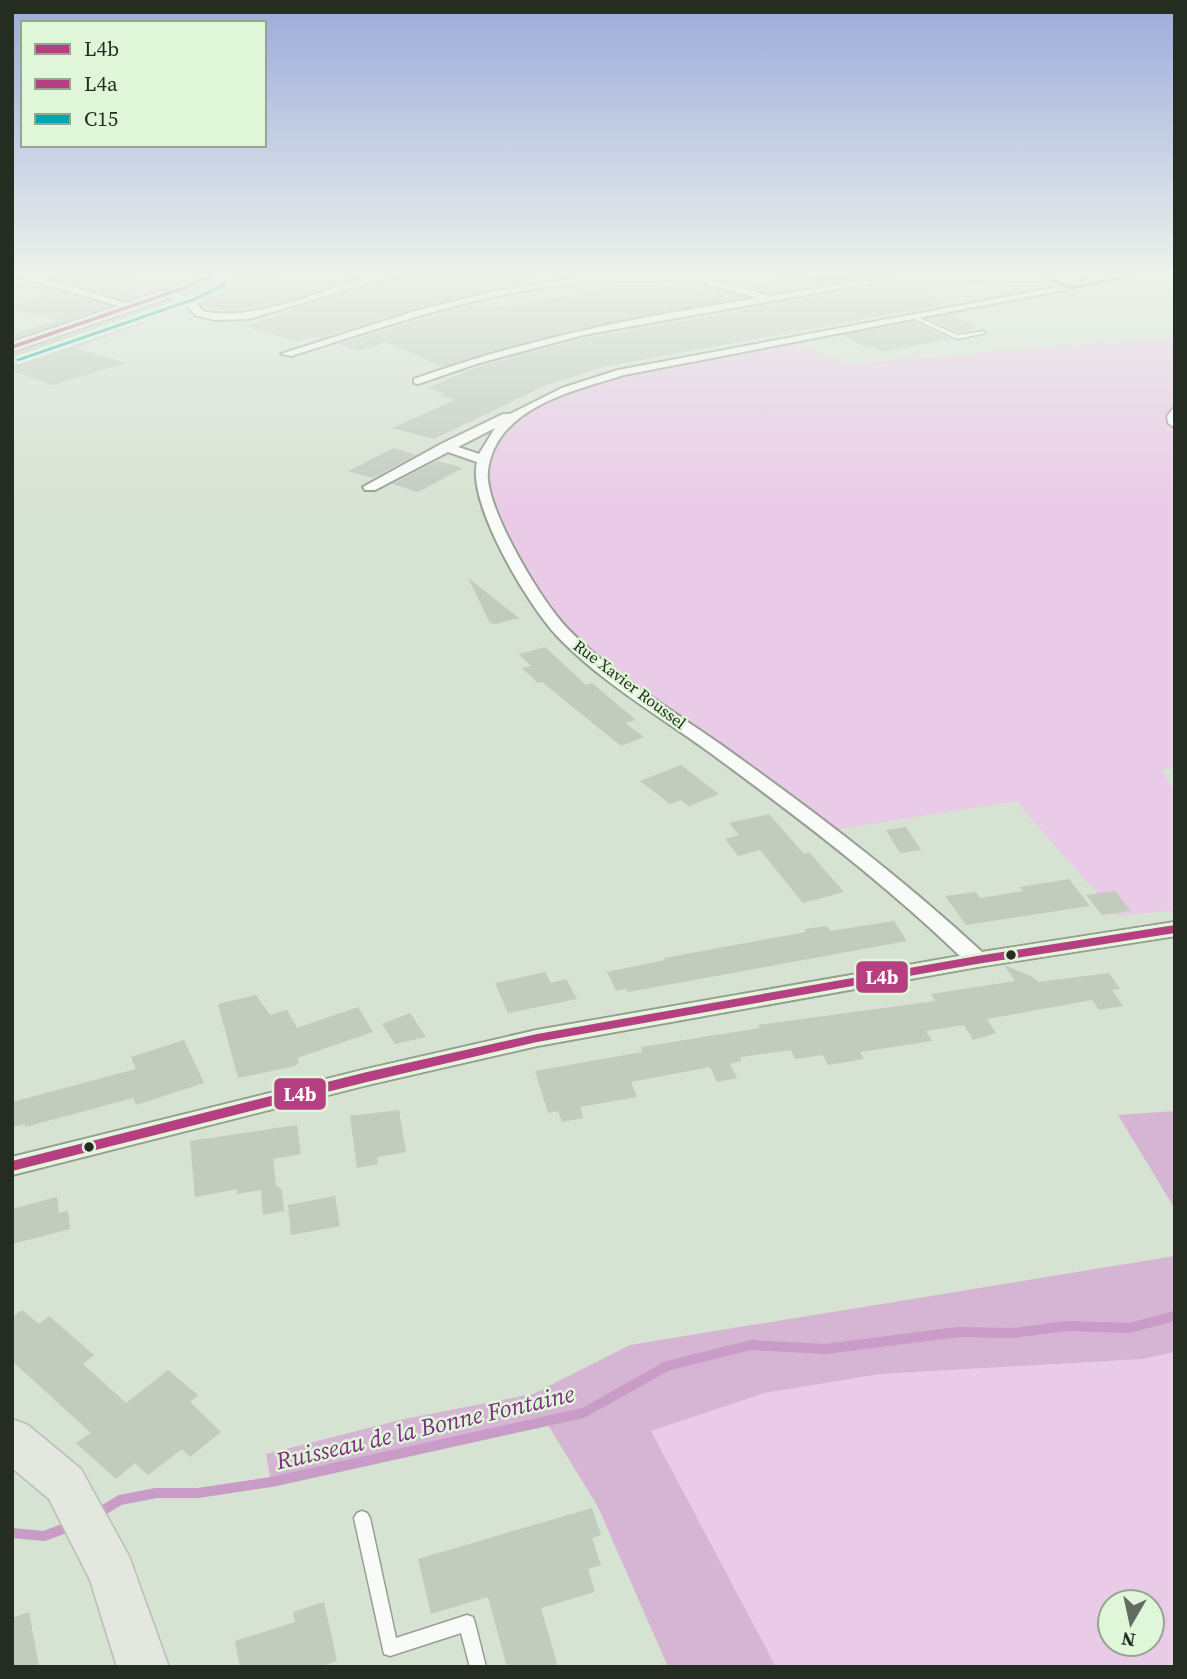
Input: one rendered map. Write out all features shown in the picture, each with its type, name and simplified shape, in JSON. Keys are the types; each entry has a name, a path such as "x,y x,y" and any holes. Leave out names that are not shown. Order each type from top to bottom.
{"main road":[{"path":"12,1439 65,1484 98,1544 118,1588 143,1667"}],"street":[{"path":"287,354 299,350"},
{"path":"418,381 475,358 503,350"},
{"path":"370,487 445,447 558,394 648,366 733,350"},
{"path":"445,447 484,460 495,435 524,410"},
{"name":"Rue Xavier Roussel","path":"484,460 481,480 488,502 539,604 561,631 647,699 828,831 977,960"},
{"path":"12,1167 367,1077 537,1038 977,960 1175,929"}],"lane":[{"path":"1175,408 1170,416 1171,423 1175,426"},
{"path":"362,1518 390,1648 467,1623 478,1667"}],"shaded area":[{"path":"738,350 812,350 846,364 1012,350 1175,350 1175,768 1161,770 1175,790 1175,910 1117,916 1016,801 828,831 585,652 539,604 488,502 484,460 508,422 558,394 622,372"},
{"path":"1175,1111 1175,1209 1118,1115"},
{"path":"1175,1256 1175,1352 1142,1359 880,1374 764,1393 651,1431 776,1667 668,1667 598,1507 545,1420 271,1482 266,1454 404,1419 533,1394 630,1345"},
{"path":"1175,1352 1175,1667 776,1667 650,1431 764,1393 880,1374 1142,1359"}],"building":[{"path":"20,350 84,350 126,363 52,385 12,371 12,353"},
{"path":"405,350 503,350 442,367"},
{"path":"538,350 694,350 603,367 544,386 434,439 392,428 455,400 439,395 444,393 427,388 477,367"},
{"path":"394,448 416,455 373,478 348,471"},
{"path":"437,461 463,468 418,492 392,484"},
{"path":"468,578 519,618 490,623"},
{"path":"545,647 586,685 592,683 636,720 625,723 644,737 621,746 542,682 538,683 522,668 531,666 519,654"},
{"path":"681,765 719,794 689,806 681,800 670,804 640,781"},
{"path":"769,814 804,854 809,852 844,892 803,903 760,850 738,856 725,839 739,835 729,823"},
{"path":"906,827 921,850 900,853 886,830"},
{"path":"1069,879 1090,906 966,925 945,896 976,892 980,898 1023,891 1020,887"},
{"path":"1115,891 1131,911 1102,915 1086,895"},
{"path":"894,921 907,941 628,992 626,989 616,991 607,972 665,960 664,958 806,932 805,929 827,926 830,931"},
{"path":"1004,965 1039,982 1109,973 1120,989 1112,990 1123,1006 1099,1010 1092,1000 987,1019 996,1033 973,1040 964,1025 926,1031 932,1041 860,1052 864,1059 828,1065 823,1055 795,1059 791,1050 740,1057 741,1061 730,1064 737,1078 717,1082 710,1067 631,1082 637,1097 580,1107 583,1118 562,1122 558,1111 548,1113 535,1071 642,1052 641,1047 760,1028 758,1025 935,1001 931,994 1015,981"},
{"path":"545,972 551,983 566,979 577,999 508,1013 495,983"},
{"path":"256,995 270,1015 287,1010 297,1028 358,1007 373,1032 297,1058 299,1063 295,1066 238,1078 218,1004"},
{"path":"410,1013 426,1037 395,1044 382,1024"},
{"path":"184,1040 204,1083 136,1105 133,1098 25,1127 25,1124 12,1127 12,1102 136,1069 131,1057"},
{"path":"399,1110 406,1152 377,1157 378,1164 357,1168 350,1116"},
{"path":"297,1125 301,1154 273,1159 276,1185 282,1190 284,1211 263,1215 261,1190 237,1194 237,1189 195,1197 190,1141"},
{"path":"335,1196 340,1226 291,1235 288,1205"},
{"path":"57,1197 59,1213 68,1211 70,1229 12,1244 12,1209"},
{"path":"22,1310 39,1324 49,1316 94,1355 83,1364 126,1403 168,1370 198,1395 190,1402 221,1432 190,1457 182,1449 148,1475 135,1463 116,1479 76,1443 91,1433 12,1361 12,1317"},
{"path":"592,1508 601,1535 592,1538 601,1565 588,1569 595,1592 541,1608 558,1667 507,1667 488,1597 431,1614 418,1559"},
{"path":"324,1602 337,1661 319,1667 240,1667 235,1641 295,1622 293,1612"},
{"path":"29,1612 39,1667 12,1667 12,1618"}],"waterway":[{"name":"Ruisseau de la Bonne Fontaine","path":"97,1514 120,1500 156,1493 198,1493 271,1482 583,1413 667,1366 751,1345 825,1349 958,1332 1014,1333 1065,1326 1129,1328 1175,1316"},
{"name":"Ruisseau de la Bonne Fontaine","path":"12,1533 44,1536 71,1526"}],"transit line":[{"name":"C15","path":"17,360 45,350"},
{"name":"L4b","path":"12,1166 367,1077 537,1038 977,960 1175,929"}]}
